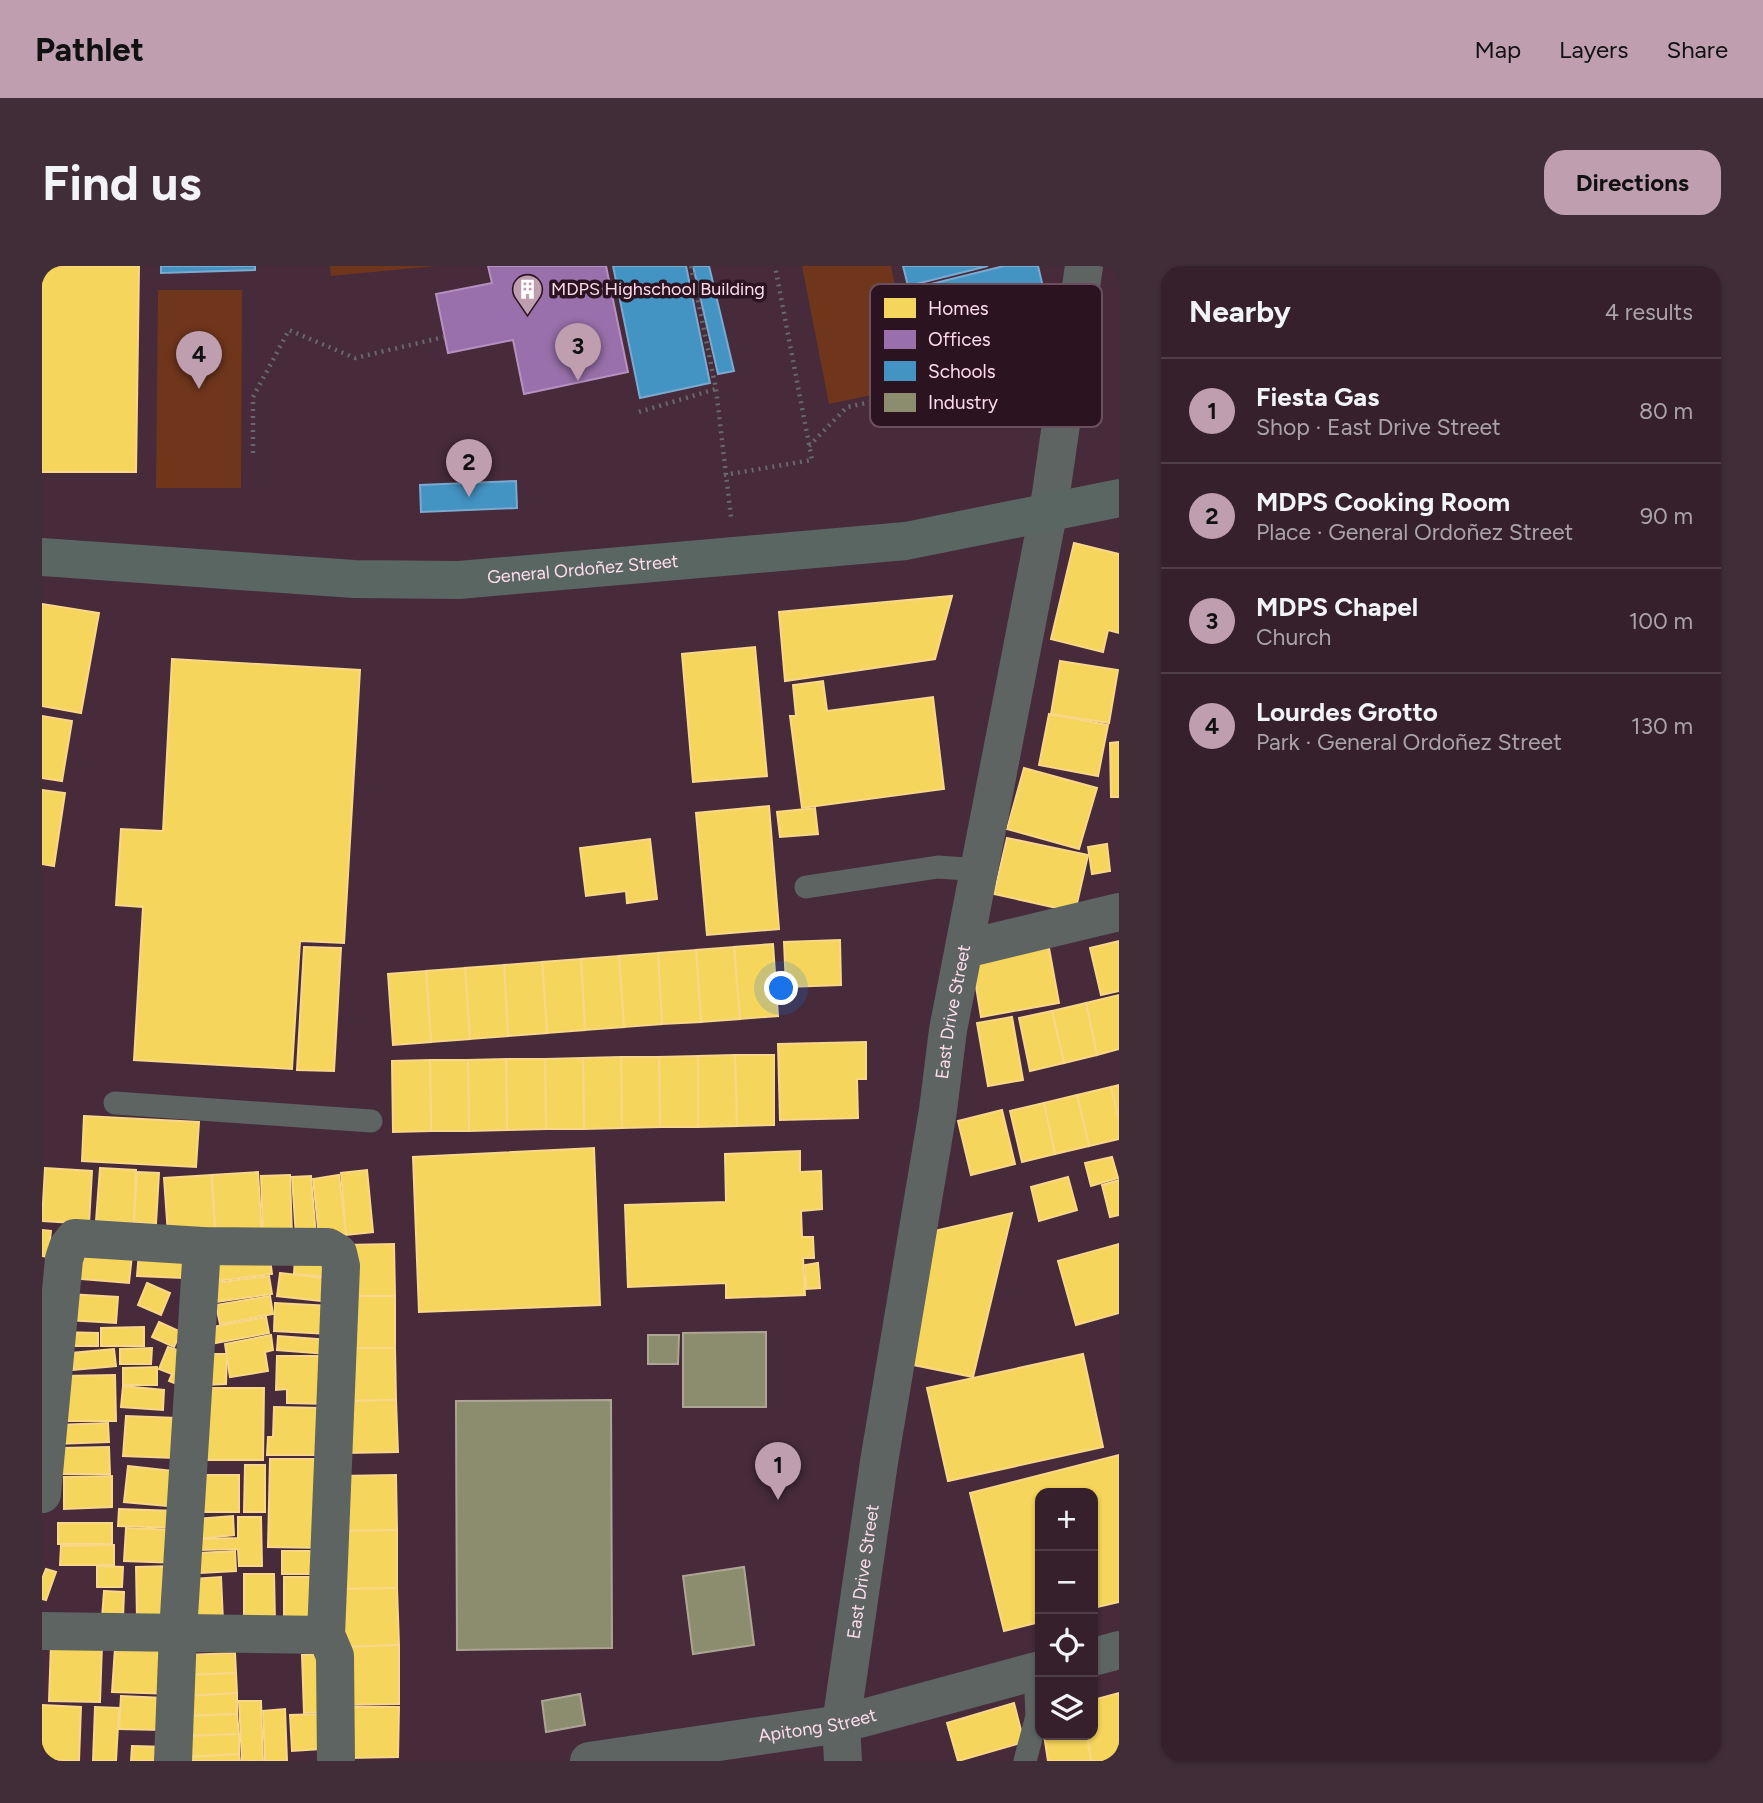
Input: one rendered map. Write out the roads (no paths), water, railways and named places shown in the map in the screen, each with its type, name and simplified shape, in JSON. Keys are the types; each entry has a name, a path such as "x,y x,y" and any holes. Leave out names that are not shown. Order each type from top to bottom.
{"main road":[{"name":"General Ordoñez Street","path":"42,557 354,579 459,580 906,541 1119,498"}],"street":[{"name":"East Drive Street","path":"1081,284 1084,266"},
{"name":"East Drive Street","path":"842,1742 903,1311 938,1110 948,1030 1048,514 1061,427"},
{"path":"965,949 1119,912"},
{"path":"42,1494 64,1258 75,1238 202,1246 328,1247 338,1253 341,1266 326,1635 335,1656 336,1761"},
{"path":"173,1761 178,1632 202,1246"},
{"path":"42,1631 326,1635"},
{"path":"1098,1656 1119,1650"},
{"name":"Apitong Street","path":"589,1761 842,1742 1035,1672"}],"lane":[{"path":"806,887 938,867 980,870"},
{"path":"115,1103 371,1121"},
{"path":"1025,1761 1037,1716 1038,1677"}],"place":[{"name":"MDPS Highschool Building","path":"528,316"},
{"name":"MDPS Chapel","path":"578,381"},
{"name":"Lourdes Grotto","path":"199,389"},
{"name":"MDPS Cooking Room","path":"469,497"},
{"name":"Fiesta Gas","path":"778,1500"}]}
